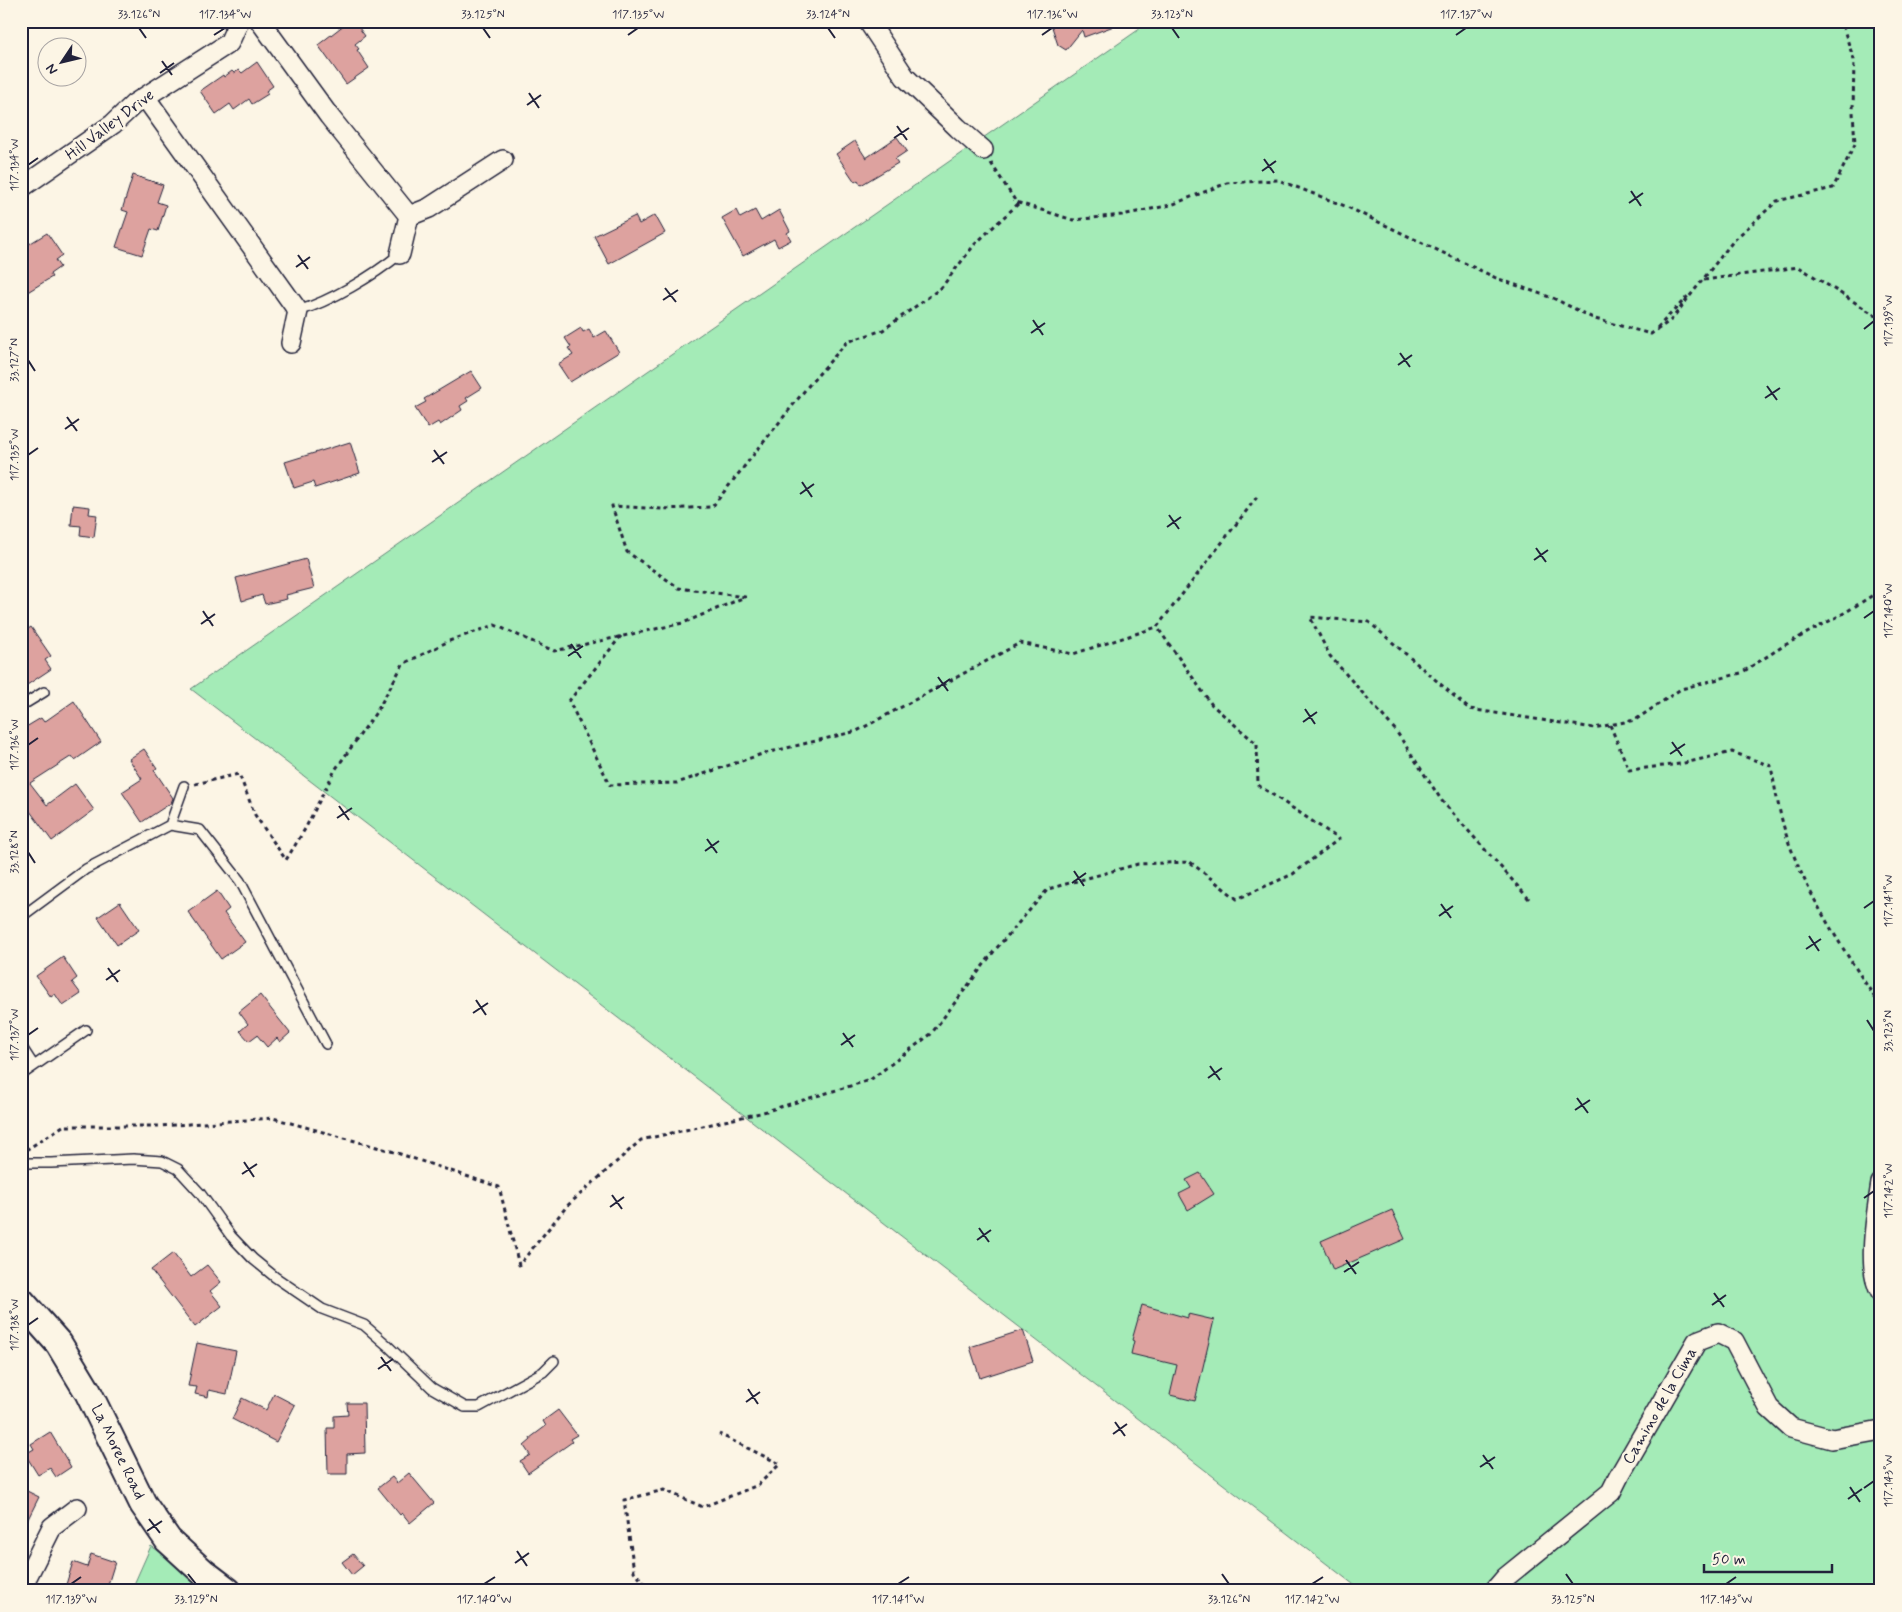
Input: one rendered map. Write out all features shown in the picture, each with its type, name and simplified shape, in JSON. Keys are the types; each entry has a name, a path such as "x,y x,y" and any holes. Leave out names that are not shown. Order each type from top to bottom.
{"street":[{"name":"Hill Valley Drive","path":"21,188 113,124 134,104 229,43 239,21"},
{"path":"260,21 329,116 409,216"},
{"path":"868,21 906,77 983,150"},
{"path":"145,97 298,310 291,343"},
{"path":"409,216 429,208 502,160"},
{"path":"400,254 409,216"},
{"path":"1881,1183 1875,1223 1874,1270 1881,1293"},
{"name":"La Moree Road","path":"21,1301 64,1352 88,1392 143,1504 168,1540 203,1572 228,1591"},
{"name":"Camino de la Cima","path":"1494,1591 1506,1576 1611,1492 1697,1341 1718,1333 1734,1342 1770,1409 1791,1428 1832,1439 1881,1430"},
{"path":"21,1589 52,1527 77,1508"}],"lane":[{"path":"298,310 316,306 374,274 400,254"},
{"path":"21,706 44,692"},
{"path":"170,825 184,786"},
{"path":"21,917 86,869 170,825 200,830 240,882 326,1044"},
{"path":"21,1075 86,1030"},
{"path":"21,1046 34,1066"},
{"path":"21,1163 51,1164 133,1159 162,1161 178,1168 200,1193 231,1236 274,1277 322,1309 364,1324 432,1388 464,1407 479,1407 543,1372 554,1361"}],"path":[{"path":"983,150 1016,202 1073,220 1122,215 1171,205 1227,183 1278,180 1345,206 1496,278 1555,298 1595,318 1651,334 1704,280 1734,240 1777,201 1832,188 1855,144 1853,112 1854,60 1841,21"},
{"path":"184,786 239,774 255,815 286,860 305,829 335,770 377,711 403,664 450,641 496,625 554,651 683,623 745,597 679,588 628,552 612,506 662,509 712,506 847,342 882,330 942,288 975,244 1019,203"},
{"path":"1704,280 1799,267 1881,318"},
{"path":"621,636 569,701 610,785 678,783 762,754 857,731 1020,643 1073,654 1158,627 1257,497"},
{"path":"1529,899 1442,801 1396,731 1330,656 1310,617 1370,622 1469,709 1521,715 1594,728 1634,720 1680,689 1741,673 1785,645 1846,612 1881,590"},
{"path":"21,1152 63,1126 161,1126 273,1118 391,1151 499,1187 519,1265 567,1206 641,1140 760,1113 870,1080 931,1034 995,950 1048,889 1138,864 1190,862 1237,899 1293,874 1339,839 1258,785 1257,744 1212,705 1158,627"},
{"path":"1610,725 1629,770 1680,764 1732,752 1771,766 1779,807 1792,850 1814,898 1838,941 1877,1001 1881,1012"},
{"path":"650,1591 634,1571 624,1500 664,1490 703,1507 758,1484 780,1464 719,1434"}],"green space":[{"path":"1151,21 1881,21 1881,1591 1362,1591 191,689"},
{"path":"151,1546 220,1591 131,1591"}],"building":[{"path":"349,21 354,21 365,36 355,44 369,68 346,84 318,45"},
{"path":"1050,21 1122,21 1122,23 1084,37 1082,30 1066,50 1058,45"},
{"path":"257,62 273,86 266,91 268,94 252,104 249,99 234,110 230,104 216,114 200,91 223,75 224,77 232,71 234,73 239,70 242,73"},
{"path":"897,137 907,151 895,159 898,163 861,185 858,180 855,182 836,154 855,141 866,158"},
{"path":"133,175 163,185 157,202 166,205 158,231 151,229 142,255 116,247 128,212 122,210"},
{"path":"736,210 740,218 755,210 761,221 779,210 790,231 787,233 791,240 778,247 774,239 743,256 722,218"},
{"path":"655,215 665,233 609,264 594,236 635,216 639,224"},
{"path":"47,233 62,255 55,260 60,267 50,274 52,277 21,296 21,249"},
{"path":"581,328 583,332 589,329 594,338 606,331 619,352 570,382 558,364 573,355 568,348 571,347 565,338"},
{"path":"471,371 482,388 466,398 468,401 460,406 462,410 440,425 438,422 428,428 415,408 426,402 424,399"},
{"path":"350,442 360,473 315,488 313,482 294,488 285,462"},
{"path":"73,505 90,507 89,514 97,515 94,537 80,535 81,526 71,525"},
{"path":"306,559 314,588 286,595 287,599 265,604 262,595 242,601 236,578"},
{"path":"31,627 51,656 45,660 51,669 21,689 21,634"},
{"path":"74,701 101,742 75,760 72,756 30,783 47,805 75,784 94,810 52,841 21,799 21,730 41,718 44,722"},
{"path":"144,749 157,768 154,770 173,798 171,803 142,822 122,792 142,779 129,759"},
{"path":"217,891 229,909 224,913 245,942 221,959 188,912"},
{"path":"120,902 139,930 117,945 98,917"},
{"path":"63,957 77,978 72,982 81,994 63,1006 55,994 51,997 36,976"},
{"path":"260,995 290,1033 280,1042 277,1038 267,1047 257,1035 249,1041 240,1031 248,1024 239,1012"},
{"path":"1200,1173 1214,1194 1188,1210 1179,1194 1191,1188 1186,1180"},
{"path":"1392,1210 1405,1239 1333,1270 1321,1241"},
{"path":"173,1253 191,1277 207,1265 221,1282 210,1291 222,1306 195,1327 151,1270"},
{"path":"1142,1305 1188,1318 1188,1314 1214,1320 1195,1401 1170,1395 1177,1365 1131,1354 1134,1341 1132,1340"},
{"path":"1023,1330 1033,1361 980,1378 970,1347"},
{"path":"197,1343 236,1351 227,1394 209,1390 208,1397 195,1394 197,1387 188,1386"},
{"path":"274,1394 295,1405 276,1442 232,1419 242,1398 266,1410"},
{"path":"347,1403 364,1403 365,1453 347,1454 347,1474 328,1474 327,1428 334,1428 334,1416 348,1415"},
{"path":"558,1410 577,1435 570,1439 572,1442 528,1473 520,1461 530,1455 524,1446 531,1440 530,1438 546,1426 543,1421"},
{"path":"50,1432 71,1467 56,1477 50,1468 38,1475 25,1454 34,1449 31,1444"},
{"path":"409,1473 434,1503 410,1523 402,1513 400,1515 378,1488 392,1477 397,1483"},
{"path":"21,1488 39,1497 21,1533"},
{"path":"91,1554 115,1562 106,1591 64,1591 73,1562 87,1567"},
{"path":"353,1554 363,1566 352,1575 342,1562"}]}
